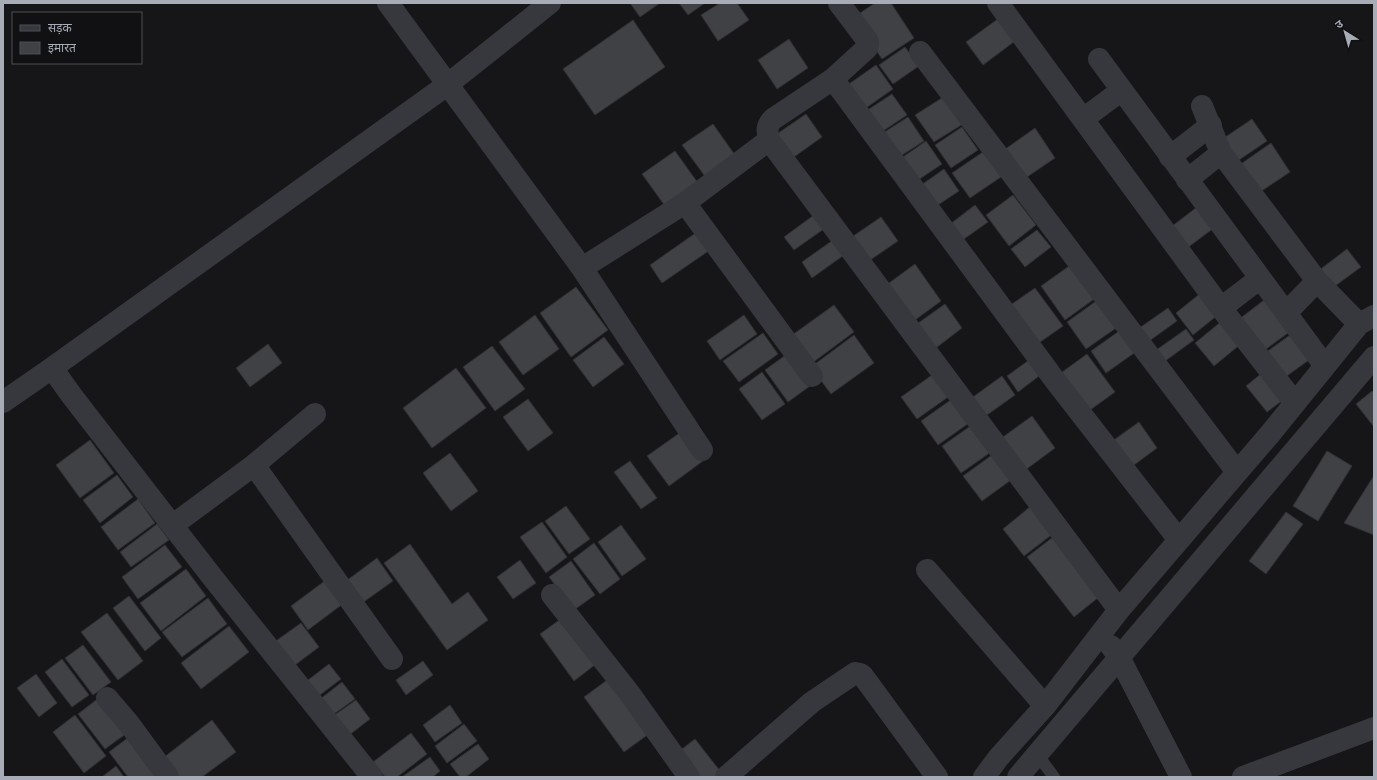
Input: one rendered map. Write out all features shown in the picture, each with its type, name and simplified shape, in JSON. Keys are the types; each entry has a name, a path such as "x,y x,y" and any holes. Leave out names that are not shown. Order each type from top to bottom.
{"street":[{"path":"388,3 582,268 702,450"},
{"path":"3,402 447,84 550,3"},
{"path":"839,3 868,43 867,48 833,80 770,122 767,127 769,140 1119,610"},
{"path":"998,3 1221,308 1295,404"},
{"path":"920,52 1237,472"},
{"path":"1099,59 1259,279 1325,366"},
{"path":"833,80 1054,379 1179,540"},
{"path":"1083,119 1122,90"},
{"path":"984,777 999,757 1044,706 1119,610 1295,404 1325,366 1366,320 1317,281 1221,153 1207,116 1170,157"},
{"path":"582,268 685,203 769,140"},
{"path":"1187,180 1221,153"},
{"path":"685,203 812,376"},
{"path":"1221,308 1259,279"},
{"path":"1286,313 1317,281"},
{"path":"1018,777 1374,357"},
{"path":"52,368 72,396 254,630 372,777"},
{"path":"173,525 254,466 315,414"},
{"path":"254,466 392,659"},
{"path":"927,570 1044,706"},
{"path":"552,595 630,694 689,777"},
{"path":"1102,632 1119,657 1181,777"},
{"path":"726,777 812,702 856,673 863,676 937,777"},
{"path":"107,698 130,725 168,777"},
{"path":"1244,777 1374,728"}],"lane":[{"path":"1037,754 1054,777"}],"building":[{"path":"630,3 660,3 640,17"},
{"path":"679,3 705,3 688,15"},
{"path":"720,3 737,3 749,20 718,41 701,15"},
{"path":"875,3 891,3 914,38 882,59 854,17"},
{"path":"1002,16 1019,38 983,65 966,42"},
{"path":"633,20 665,67 595,115 563,69"},
{"path":"789,39 808,68 777,89 758,60"},
{"path":"905,47 919,66 893,84 879,65"},
{"path":"876,65 893,89 863,110 846,86"},
{"path":"892,94 907,115 877,135 863,113"},
{"path":"945,96 963,124 934,142 915,115"},
{"path":"806,114 822,137 787,162 771,138"},
{"path":"908,117 924,141 899,157 883,133"},
{"path":"1252,119 1267,141 1236,162 1221,140"},
{"path":"713,124 737,158 707,179 682,145"},
{"path":"962,127 978,150 951,168 935,145"},
{"path":"1035,128 1055,158 1024,179 1004,150"},
{"path":"926,141 942,164 915,182 900,159"},
{"path":"1271,143 1290,172 1257,194 1238,166"},
{"path":"675,151 698,183 665,206 642,174"},
{"path":"983,152 1001,177 970,198 952,173"},
{"path":"944,169 959,191 932,209 917,188"},
{"path":"1013,195 1036,225 1009,246 986,215"},
{"path":"1201,204 1218,225 1183,251 1167,230"},
{"path":"975,205 988,222 957,244 945,228"},
{"path":"818,212 828,226 794,250 784,237"},
{"path":"881,217 898,241 863,265 846,241"},
{"path":"1037,230 1051,247 1025,267 1011,249"},
{"path":"697,232 710,250 662,283 650,265"},
{"path":"833,240 844,255 812,278 802,262"},
{"path":"1347,249 1361,267 1331,289 1318,271"},
{"path":"915,264 941,301 911,323 885,286"},
{"path":"1072,264 1097,297 1065,320 1041,286"},
{"path":"576,287 608,330 571,357 540,313"},
{"path":"1035,288 1063,326 1036,345 1009,306"},
{"path":"1202,292 1219,314 1193,335 1176,313"},
{"path":"1268,297 1292,330 1262,352 1238,320"},
{"path":"1099,299 1119,326 1086,349 1067,322"},
{"path":"945,304 962,328 932,351 914,326"},
{"path":"834,305 854,332 808,366 788,338"},
{"path":"1168,308 1177,321 1145,344 1135,331"},
{"path":"535,315 559,349 523,375 499,342"},
{"path":"744,315 757,334 720,360 707,341"},
{"path":"1223,320 1242,343 1214,366 1195,343"},
{"path":"1122,329 1137,351 1106,373 1091,351"},
{"path":"1186,329 1194,340 1161,364 1152,353"},
{"path":"763,333 778,354 739,382 723,361"},
{"path":"854,335 874,363 831,394 811,367"},
{"path":"1290,335 1309,360 1284,378 1265,353"},
{"path":"604,337 624,364 593,387 573,360"},
{"path":"268,344 282,363 250,387 236,368"},
{"path":"492,346 525,389 495,411 463,367"},
{"path":"787,354 810,386 788,402 765,370"},
{"path":"1087,354 1115,392 1086,413 1058,375"},
{"path":"1036,355 1047,370 1018,392 1007,376"},
{"path":"456,368 486,408 432,448 403,408"},
{"path":"762,372 785,404 762,420 739,389"},
{"path":"935,373 951,395 917,419 901,397"},
{"path":"1262,373 1283,400 1267,412 1246,386"},
{"path":"1002,376 1015,395 980,420 966,402"},
{"path":"1372,391 1374,393 1374,427 1356,404"},
{"path":"528,399 553,433 528,451 503,417"},
{"path":"952,399 969,423 938,445 921,421"},
{"path":"1032,416 1055,448 1020,474 996,442"},
{"path":"1139,422 1157,448 1130,468 1111,442"},
{"path":"972,425 991,452 961,473 942,446"},
{"path":"681,432 703,461 669,486 647,456"},
{"path":"90,440 114,473 80,498 56,465"},
{"path":"1327,451 1352,466 1318,521 1293,506"},
{"path":"450,453 478,491 451,511 423,473"},
{"path":"992,455 1011,480 982,501 963,476"},
{"path":"630,461 657,498 641,509 614,472"},
{"path":"117,475 133,497 100,523 83,500"},
{"path":"1373,477 1374,478 1374,535 1344,523"},
{"path":"138,499 155,523 118,550 101,527"},
{"path":"566,506 590,539 569,554 545,521"},
{"path":"1031,506 1054,533 1024,556 1003,529"},
{"path":"1286,512 1303,524 1266,574 1249,561"},
{"path":"542,522 567,557 546,573 520,537"},
{"path":"157,524 169,540 131,567 120,552"},
{"path":"621,525 646,559 622,576 598,542"},
{"path":"1057,534 1104,593 1074,617 1027,557"},
{"path":"594,543 620,579 600,594 573,559"},
{"path":"410,544 452,604 468,592 488,620 447,650 384,563"},
{"path":"165,545 182,567 138,599 122,577"},
{"path":"377,558 393,581 358,606 342,584"},
{"path":"520,560 536,583 513,599 497,577"},
{"path":"571,561 595,595 574,610 549,577"},
{"path":"186,569 206,596 161,631 140,603"},
{"path":"326,580 344,603 308,630 291,606"},
{"path":"129,596 161,638 145,651 113,608"},
{"path":"208,598 227,624 182,657 162,632"},
{"path":"107,613 143,661 118,680 81,632"},
{"path":"562,618 596,664 574,681 540,634"},
{"path":"301,623 319,647 291,668 273,643"},
{"path":"229,626 249,652 201,689 181,663"},
{"path":"83,645 111,682 93,695 65,658"},
{"path":"62,659 89,695 72,707 45,672"},
{"path":"423,661 433,675 406,695 396,680"},
{"path":"329,664 341,679 316,698 304,683"},
{"path":"36,674 57,703 39,717 17,688"},
{"path":"610,678 650,733 624,752 584,697"},
{"path":"342,682 355,699 331,716 319,700"},
{"path":"100,697 127,733 105,749 78,714"},
{"path":"356,700 370,719 348,736 333,716"},
{"path":"450,705 462,723 435,742 423,725"},
{"path":"75,715 106,756 84,773 53,732"},
{"path":"212,720 236,752 202,777 177,777 163,758"},
{"path":"464,724 477,741 447,763 435,746"},
{"path":"411,733 427,754 397,777 385,777 373,762"},
{"path":"133,734 161,777 128,777 109,752"},
{"path":"695,739 724,776 723,777 697,777 678,752"},
{"path":"478,744 489,759 466,777 460,777 450,764"},
{"path":"430,757 440,771 433,777 402,777"},
{"path":"116,766 124,777 102,777"}]}
